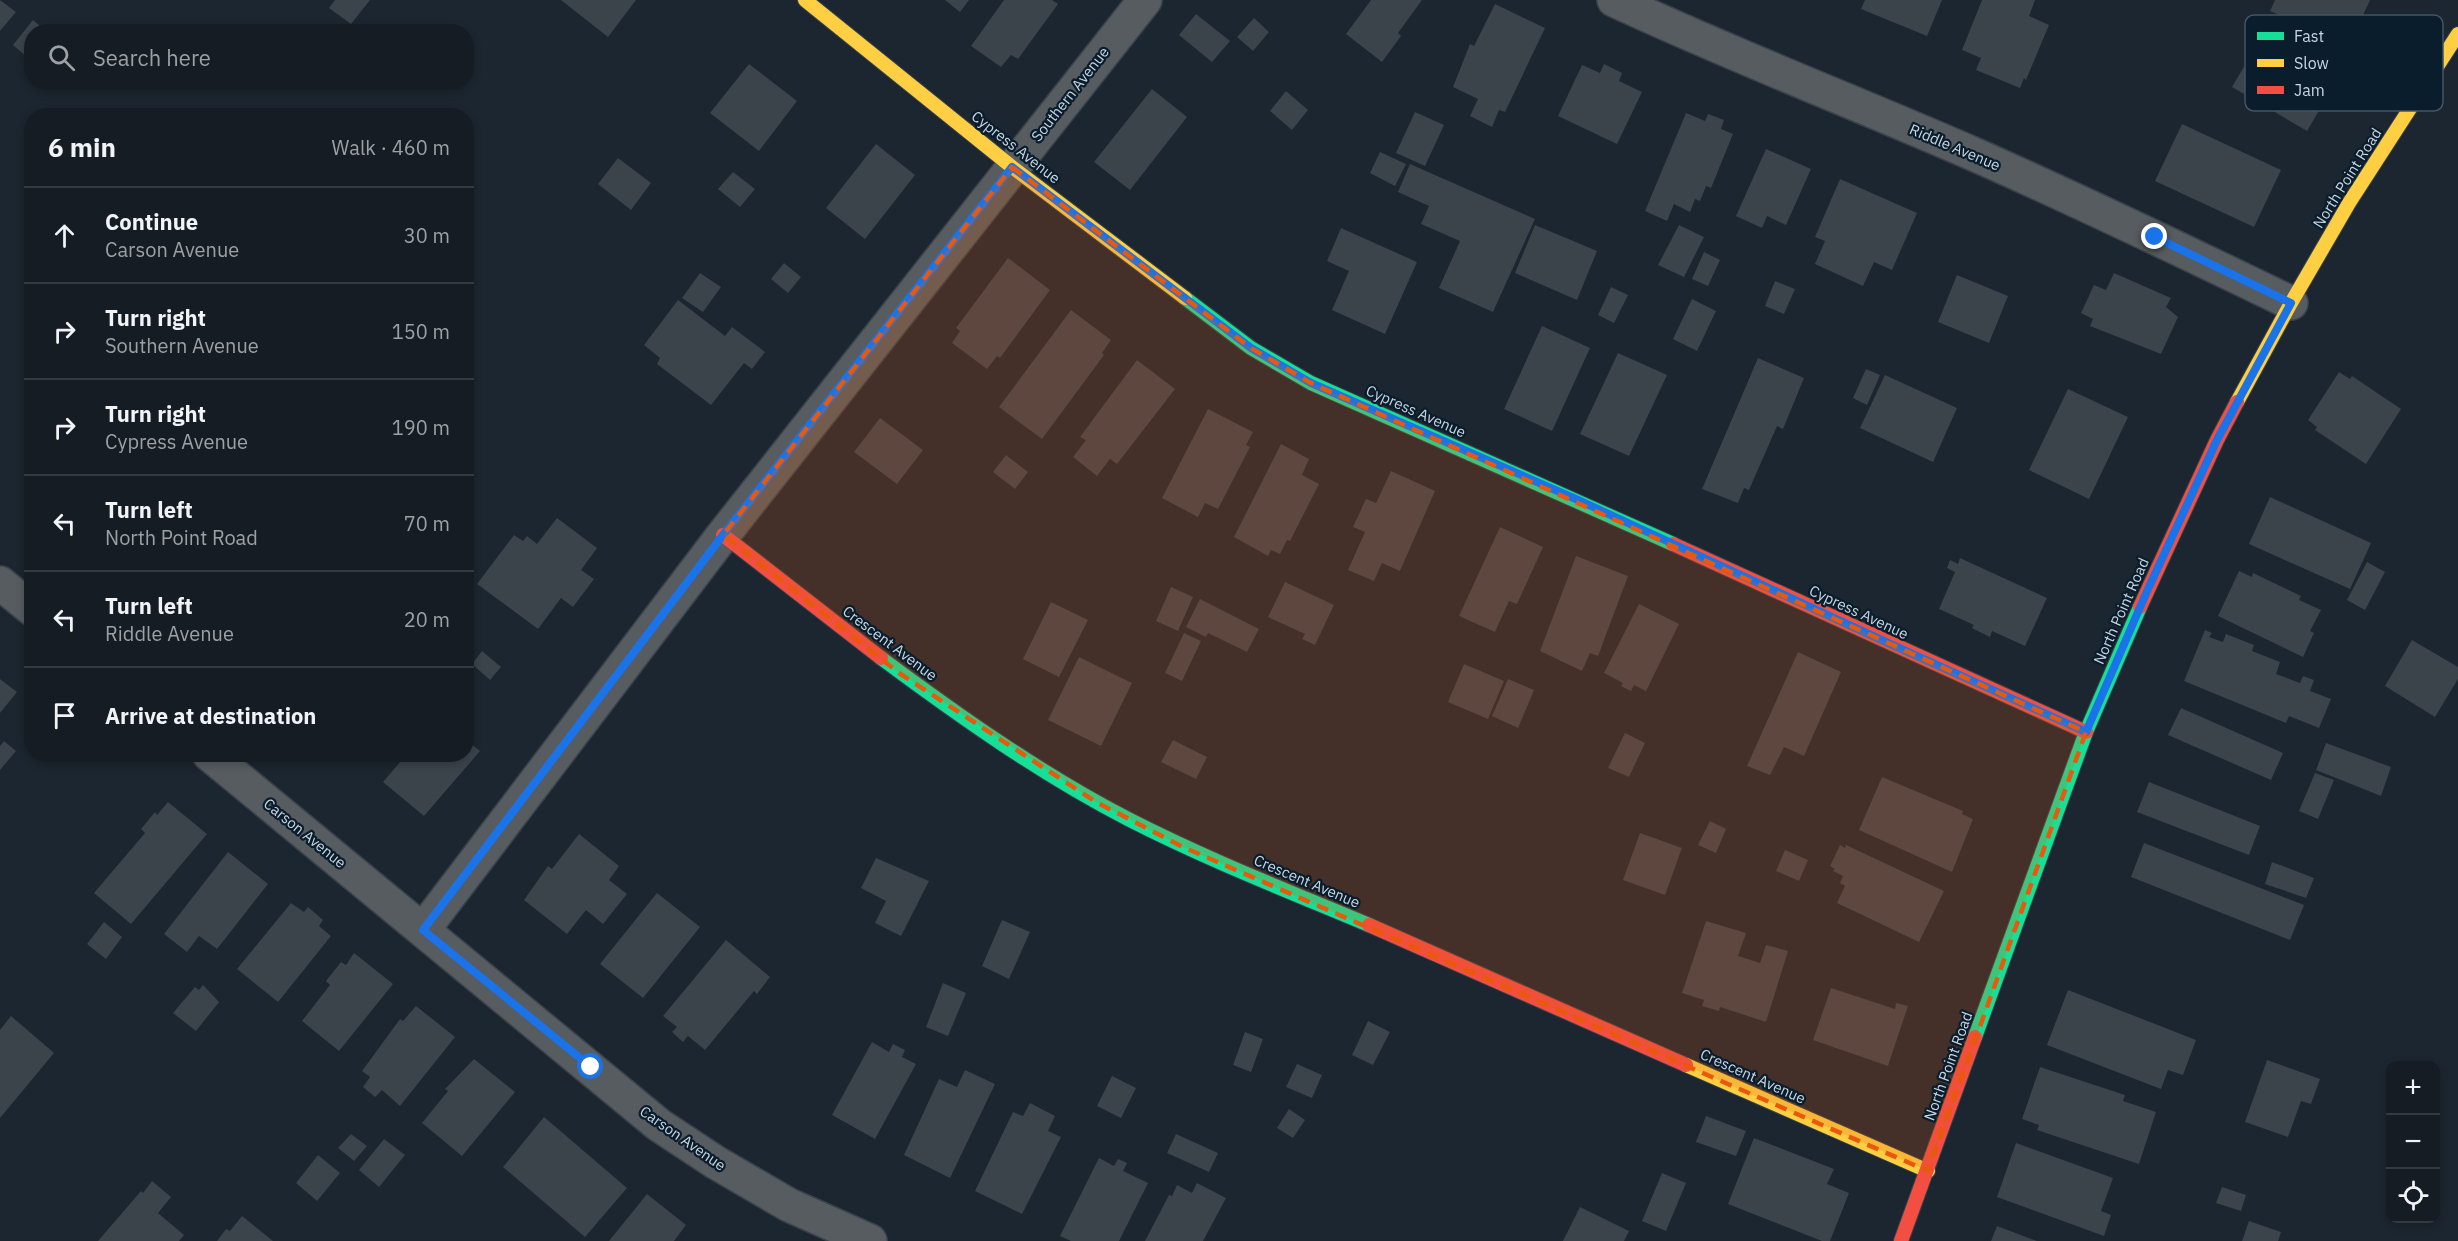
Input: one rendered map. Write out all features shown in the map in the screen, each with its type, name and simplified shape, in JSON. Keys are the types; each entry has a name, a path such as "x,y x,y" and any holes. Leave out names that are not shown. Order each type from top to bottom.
{"street":[{"name":"Cypress Avenue","path":"805,0 1012,167 1251,348 1311,383 1578,500 2086,732"},
{"name":"Southern Avenue","path":"423,930 723,535 1145,0"},
{"name":"Riddle Avenue","path":"1614,0 1679,30 1977,156 2155,237 2291,303"},
{"name":"North Point Road","path":"2443,57 2458,34"},
{"name":"North Point Road","path":"1901,1241 2086,732 2148,589 2217,440 2291,303 2349,203 2408,111"},
{"name":"Crescent Avenue","path":"723,535 899,673 1048,774 1096,802 1184,847 1387,933 1928,1171"},
{"path":"0,584 24,603"},
{"name":"Carson Avenue","path":"219,762 659,1125 715,1162 789,1204 870,1241"}],"highlighted area":[{"path":"1012,167 1251,348 1311,383 2086,732 1928,1171 1183,847 1096,802 899,673 723,535"}],"building":[{"path":"0,0 16,12 0,31"},
{"path":"335,0 370,0 351,24 329,8"},
{"path":"561,0 636,0 608,37"},
{"path":"945,0 969,0 960,12"},
{"path":"1004,0 1052,0 1058,4 1018,59 1011,55 1001,67 971,46"},
{"path":"1371,0 1422,0 1398,33 1401,36 1382,62 1346,34"},
{"path":"1865,0 1942,0 1927,36 1861,9"},
{"path":"1982,0 2035,0 2029,16 2049,25 2026,80 2024,78 2020,88 1976,70 1981,58 1962,50"},
{"path":"2275,0 2370,0 2363,15 2279,15 2270,11"},
{"path":"1495,4 1545,28 1505,112 1499,110 1492,127 1470,116 1478,99 1453,87 1470,44 1474,46"},
{"path":"1196,14 1230,41 1212,62 1179,35"},
{"path":"1254,18 1269,32 1253,51 1237,37"},
{"path":"24,31 24,55 13,45"},
{"path":"749,64 797,101 759,151 710,113"},
{"path":"1604,64 1622,73 1619,81 1642,92 1617,144 1558,116 1582,65 1600,73"},
{"path":"2245,65 2245,95 2232,87"},
{"path":"1152,89 1187,117 1130,190 1094,162"},
{"path":"1286,91 1308,110 1292,130 1270,111"},
{"path":"2273,111 2319,111 2307,131"},
{"path":"1415,112 1444,125 1425,166 1396,153"},
{"path":"1686,113 1705,121 1708,114 1724,120 1721,129 1733,134 1711,188 1706,186 1700,201 1695,199 1690,212 1674,204 1667,221 1645,211"},
{"path":"2182,124 2281,170 2254,227 2155,181"},
{"path":"876,144 915,175 865,239 826,208"},
{"path":"1766,149 1811,169 1786,225 1767,216 1762,228 1736,216"},
{"path":"1380,152 1406,164 1395,186 1370,173"},
{"path":"618,158 651,183 631,210 598,184"},
{"path":"1410,164 1535,219 1493,312 1439,288 1460,241 1421,224 1429,206 1398,192"},
{"path":"733,172 755,189 740,207 718,189"},
{"path":"1840,179 1917,213 1892,270 1874,262 1863,286 1815,264 1825,241 1815,237"},
{"path":"1535,225 1597,251 1577,300 1515,273"},
{"path":"1679,225 1704,237 1684,277 1658,265"},
{"path":"1341,228 1417,262 1385,334 1332,310 1349,271 1327,261"},
{"path":"1704,252 1720,260 1708,286 1692,279"},
{"path":"1008,258 1050,290 1000,358 997,356 987,369 952,343 960,331 956,328"},
{"path":"784,263 801,277 788,293 771,279"},
{"path":"700,273 721,287 703,312 682,298"},
{"path":"2114,273 2171,298 2166,307 2178,317 2161,354 2090,326 2093,319 2081,313 2094,285 2106,290"},
{"path":"1957,275 2008,296 1989,343 1938,322"},
{"path":"1775,281 1795,289 1784,314 1765,306"},
{"path":"1611,287 1628,295 1614,323 1598,315"},
{"path":"1692,299 1716,311 1697,351 1673,339"},
{"path":"678,300 725,336 732,327 765,352 752,369 744,363 711,405 657,364 660,358 644,345"},
{"path":"1071,310 1111,340 1102,353 1104,355 1042,439 999,407"},
{"path":"1542,326 1590,348 1552,431 1504,409"},
{"path":"1618,353 1667,375 1629,456 1580,434"},
{"path":"1758,358 1804,378 1783,429 1777,426 1749,490 1744,488 1738,503 1702,489"},
{"path":"1137,360 1175,389 1117,464 1110,459 1097,476 1073,457 1086,440 1080,437"},
{"path":"1866,369 1880,375 1867,405 1853,398"},
{"path":"2339,372 2350,379 2352,376 2401,409 2366,464 2315,430 2317,427 2308,420"},
{"path":"1885,375 1957,408 1933,462 1860,428"},
{"path":"2068,389 2128,417 2089,499 2029,470"},
{"path":"1208,409 1253,432 1246,445 1250,447 1218,509 1205,503 1198,517 1162,498"},
{"path":"880,418 923,450 897,484 854,452"},
{"path":"1281,444 1309,459 1302,475 1319,484 1290,541 1287,540 1280,554 1271,550 1268,556 1234,537"},
{"path":"1006,455 1028,472 1015,489 993,472"},
{"path":"1391,471 1435,491 1400,571 1382,563 1374,581 1348,570 1365,532 1353,527 1366,499 1376,503"},
{"path":"2270,497 2371,543 2350,589 2249,544"},
{"path":"557,518 597,548 581,570 594,579 573,607 561,598 538,629 477,584 514,535 523,541 527,536 537,544"},
{"path":"1500,527 1543,547 1517,604 1509,601 1495,632 1459,616"},
{"path":"1576,556 1628,576 1598,656 1590,653 1582,671 1540,651"},
{"path":"1960,558 2047,598 2025,646 1992,631 1990,637 1972,628 1974,625 1939,609 1955,572 1947,568 1950,560 1958,564"},
{"path":"2367,562 2385,572 2365,610 2347,600"},
{"path":"2239,571 2252,577 2253,573 2301,596 2299,600 2321,610 2310,631 2314,633 2303,657 2218,616"},
{"path":"1285,582 1334,605 1315,645 1302,639 1305,634 1268,617"},
{"path":"1171,587 1193,597 1178,631 1156,621"},
{"path":"1200,599 1259,629 1247,652 1208,633 1206,637 1186,627"},
{"path":"1051,602 1088,620 1059,677 1023,659"},
{"path":"1639,604 1679,624 1646,691 1634,685 1631,691 1621,686 1623,683 1604,673"},
{"path":"2205,630 2212,633 2209,637 2223,642 2226,634 2254,645 2252,651 2280,662 2276,674 2300,683 2303,676 2314,680 2310,691 2331,699 2319,728 2289,716 2286,723 2184,681"},
{"path":"1184,633 1201,641 1182,681 1165,673"},
{"path":"2412,640 2458,667 2458,679 2435,717 2385,686"},
{"path":"482,651 501,667 490,680 474,666 474,661"},
{"path":"1798,652 1841,672 1804,756 1784,747 1770,775 1747,766"},
{"path":"1079,657 1132,683 1101,746 1048,720"},
{"path":"1464,664 1504,681 1488,719 1448,702"},
{"path":"0,679 17,692 0,713"},
{"path":"1508,679 1534,690 1518,728 1492,716"},
{"path":"2181,708 2283,753 2271,780 2168,735"},
{"path":"1625,733 1645,743 1629,777 1608,768"},
{"path":"1173,740 1207,757 1196,779 1161,762"},
{"path":"4,741 16,751 0,770 0,746"},
{"path":"2326,743 2391,767 2381,796 2316,770"},
{"path":"474,746 480,751 474,758"},
{"path":"400,762 471,762 424,816 383,782"},
{"path":"2315,773 2334,780 2318,819 2299,811"},
{"path":"1882,777 1963,811 1962,814 1973,819 1952,872 1859,830"},
{"path":"2149,782 2260,826 2249,855 2137,812"},
{"path":"168,802 207,834 131,924 94,893 145,833 141,829 155,812 157,815"},
{"path":"1710,821 1726,829 1716,853 1698,845"},
{"path":"1640,833 1682,848 1665,895 1623,880"},
{"path":"579,834 619,866 609,880 627,894 603,924 586,910 567,934 524,900 548,866 552,869"},
{"path":"2144,843 2304,905 2290,940 2131,877"},
{"path":"1840,845 1845,848 1846,845 1944,891 1919,942 1837,903 1845,886 1840,883 1843,876 1833,871 1835,869 1830,866"},
{"path":"1785,850 1808,860 1799,881 1776,871"},
{"path":"228,852 268,884 217,949 199,936 187,952 164,934"},
{"path":"876,858 929,881 901,936 875,923 886,901 861,888"},
{"path":"2272,862 2314,878 2306,898 2265,884"},
{"path":"657,893 700,927 643,998 600,964"},
{"path":"291,903 304,912 308,907 323,920 319,926 331,936 278,1002 237,969"},
{"path":"1002,920 1030,932 1009,979 982,966"},
{"path":"1706,921 1746,933 1738,956 1760,963 1766,945 1788,951 1766,1022 1720,1007 1719,1011 1702,1006 1704,1000 1682,993"},
{"path":"104,922 122,937 106,959 87,944"},
{"path":"726,940 770,977 757,994 754,991 705,1050 688,1036 683,1042 672,1032 677,1027 663,1016"},
{"path":"354,953 393,984 339,1051 302,1021 330,985 326,981 341,962 346,965"},
{"path":"943,983 966,993 948,1036 926,1027"},
{"path":"203,985 219,1002 196,1031 173,1013 195,987 199,990"},
{"path":"1831,988 1895,1009 1896,1003 1908,1006 1888,1066 1813,1040"},
{"path":"2068,990 2196,1040 2183,1075 2168,1070 2161,1089 2047,1045"},
{"path":"416,1006 455,1037 400,1106 382,1090 375,1097 363,1087 370,1077 362,1071 400,1019 403,1021"},
{"path":"11,1016 54,1053 0,1118 0,1030"},
{"path":"1368,1021 1390,1032 1373,1065 1352,1055"},
{"path":"1245,1032 1263,1039 1251,1072 1233,1065"},
{"path":"872,1042 889,1052 893,1044 905,1050 902,1057 916,1064 875,1139 832,1115"},
{"path":"474,1059 515,1092 462,1156 422,1123 448,1091 445,1089"},
{"path":"2267,1060 2320,1079 2311,1104 2301,1101 2288,1137 2245,1122"},
{"path":"1297,1064 1322,1075 1312,1098 1286,1087"},
{"path":"2040,1067 2125,1095 2123,1101 2156,1112 2139,1164 2037,1130 2039,1125 2022,1119"},
{"path":"965,1070 995,1084 950,1178 904,1155 939,1079 957,1087"},
{"path":"1112,1076 1136,1088 1121,1118 1097,1106"},
{"path":"1030,1103 1055,1116 1048,1131 1061,1137 1022,1214 975,1191 1013,1112 1023,1116"},
{"path":"1289,1109 1305,1120 1293,1138 1277,1128"},
{"path":"1706,1116 1746,1131 1736,1156 1696,1142"},
{"path":"544,1117 627,1188 585,1237 503,1167"},
{"path":"351,1134 367,1146 354,1161 338,1148"},
{"path":"1176,1134 1218,1153 1209,1172 1167,1153"},
{"path":"1754,1138 1834,1169 1827,1184 1849,1193 1830,1241 1822,1241 1728,1204"},
{"path":"384,1139 405,1155 379,1187 359,1170"},
{"path":"2016,1143 2113,1178 2101,1211 2111,1215 2104,1236 1997,1197"},
{"path":"318,1155 340,1173 317,1201 296,1183"},
{"path":"1099,1158 1114,1166 1118,1159 1127,1163 1123,1171 1148,1183 1119,1241 1071,1241 1060,1236"},
{"path":"1662,1173 1686,1183 1666,1231 1642,1221"},
{"path":"152,1181 171,1197 158,1213 184,1235 179,1241 98,1241 141,1191 143,1193"},
{"path":"1197,1183 1226,1198 1203,1241 1145,1241 1169,1195 1172,1196 1177,1185 1192,1193"},
{"path":"2222,1187 2246,1195 2241,1211 2216,1203"},
{"path":"647,1194 686,1225 674,1241 609,1241"},
{"path":"1580,1207 1629,1231 1624,1241 1563,1241"},
{"path":"242,1216 273,1241 217,1241 226,1229 230,1231"},
{"path":"2249,1221 2281,1232 2278,1241 2242,1241"},
{"path":"1997,1226 2037,1241 1991,1241"}],"traffic: fast":[{"path":"1185,298 1251,348 1311,383 1673,544"},
{"path":"1975,1037 2086,732 2140,607"},
{"path":"881,658 1001,743 1096,802 1187,848 1369,925"}],"traffic: slow":[{"path":"805,0 1012,167 1185,298"},
{"path":"2443,57 2458,34"},
{"path":"2237,402 2349,203 2408,111"},
{"path":"1686,1065 1928,1171"}],"traffic: jam":[{"path":"2140,607 2217,440 2237,402"},
{"path":"723,535 881,658"},
{"path":"1673,544 2086,732"},
{"path":"1369,925 1686,1065"},
{"path":"1901,1241 1975,1037"}],"route":[{"path":"591,1067 423,930 723,535 1012,167 1251,348 1311,383 1578,500 2086,732 2148,589 2217,440 2291,303 2155,237"}]}
